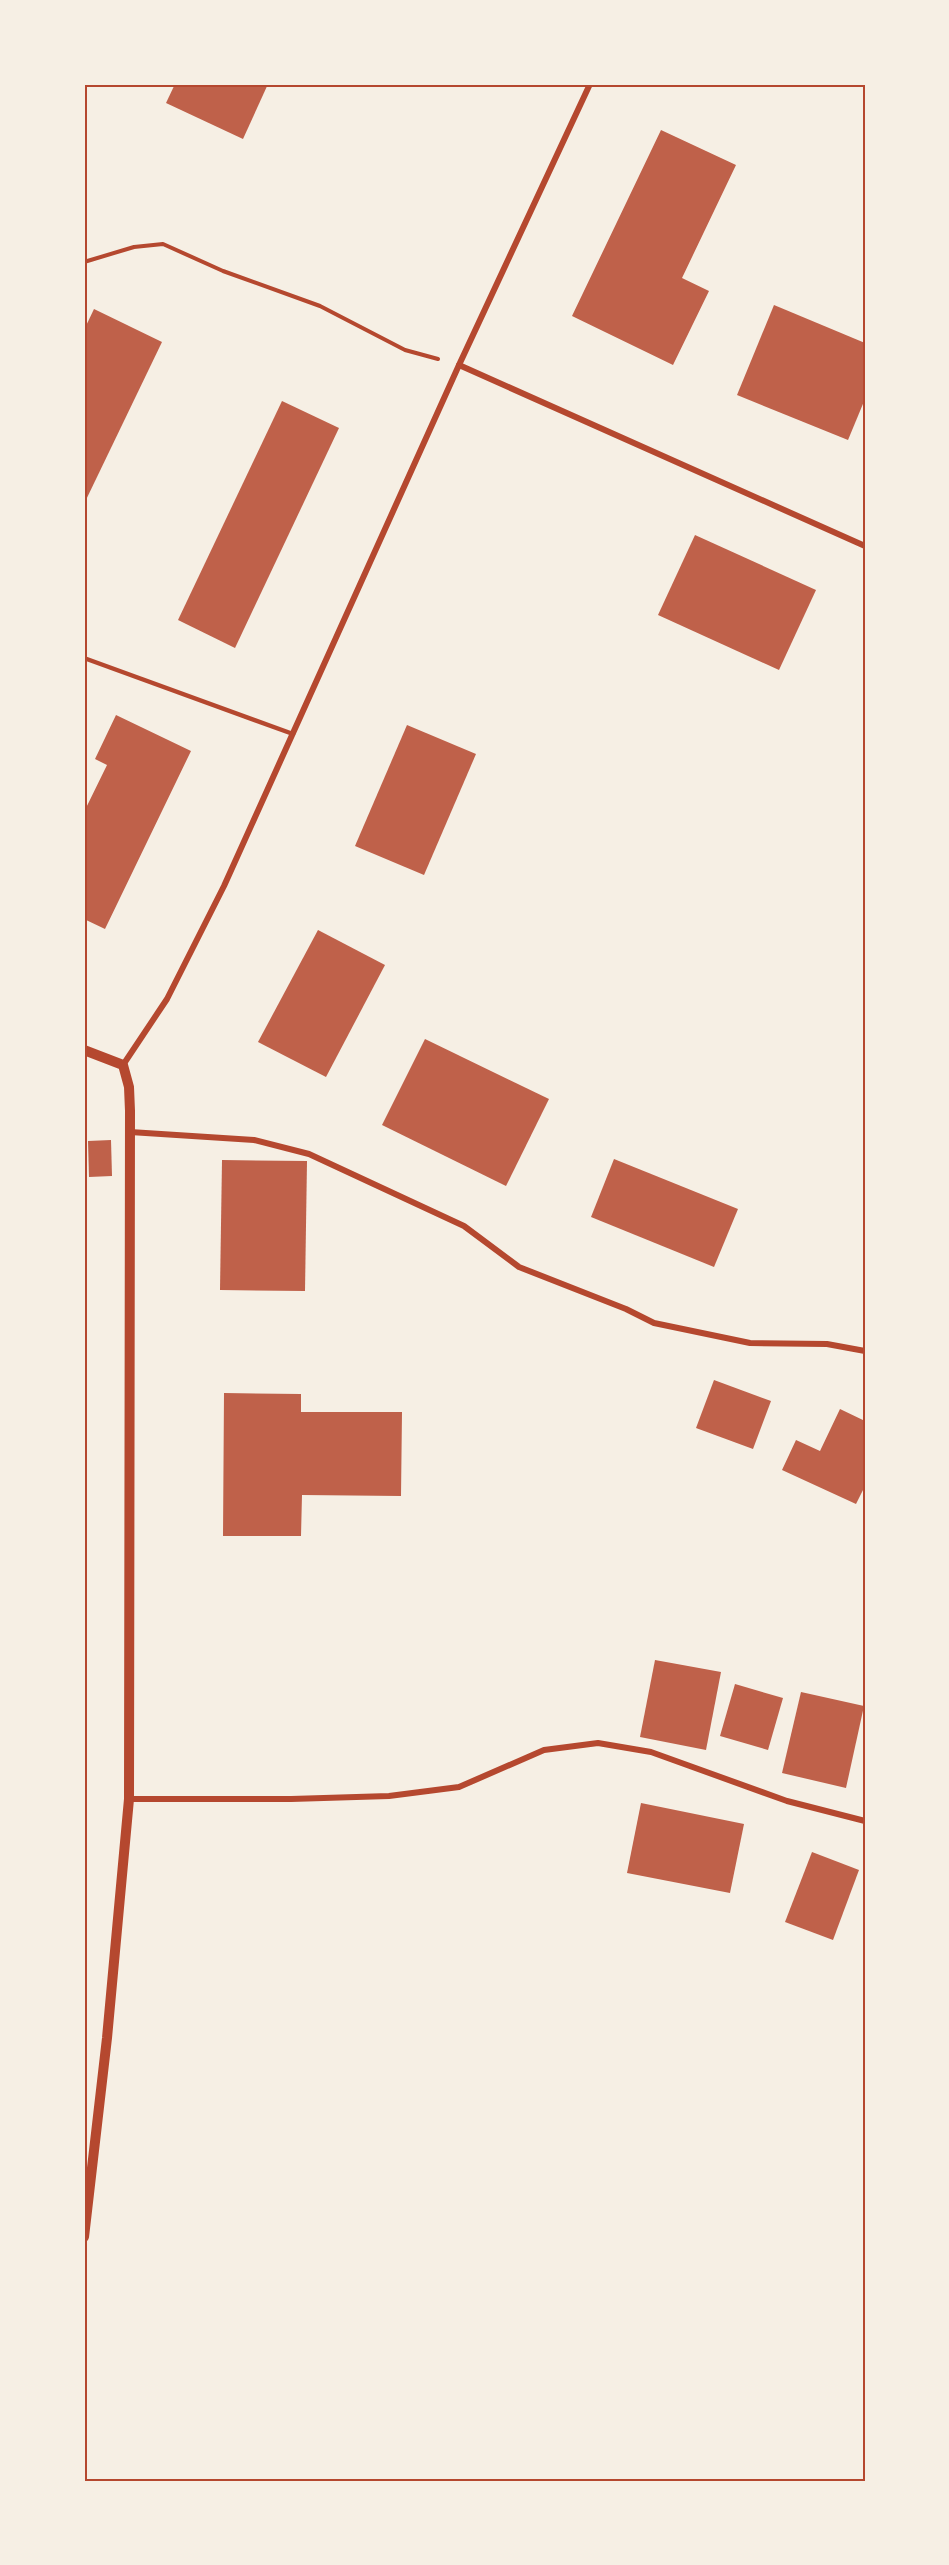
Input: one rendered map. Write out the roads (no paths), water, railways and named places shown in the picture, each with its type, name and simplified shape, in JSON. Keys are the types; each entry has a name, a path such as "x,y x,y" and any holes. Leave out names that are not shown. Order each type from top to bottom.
{"street":[{"path":"84,2237 107,2038 129,1799 130,1132 129,1087 123,1065 167,999 224,886 459,365 590,84"},
{"path":"459,365 865,546"},
{"path":"84,1050 123,1065"},
{"path":"130,1132 254,1140 309,1154 464,1226 519,1267 626,1309 654,1323 750,1343 827,1344 865,1352"},
{"path":"129,1799 291,1799 389,1796 459,1787 544,1750 598,1743 651,1752 787,1801 865,1821"}],"lane":[{"path":"84,658 293,734"}]}
